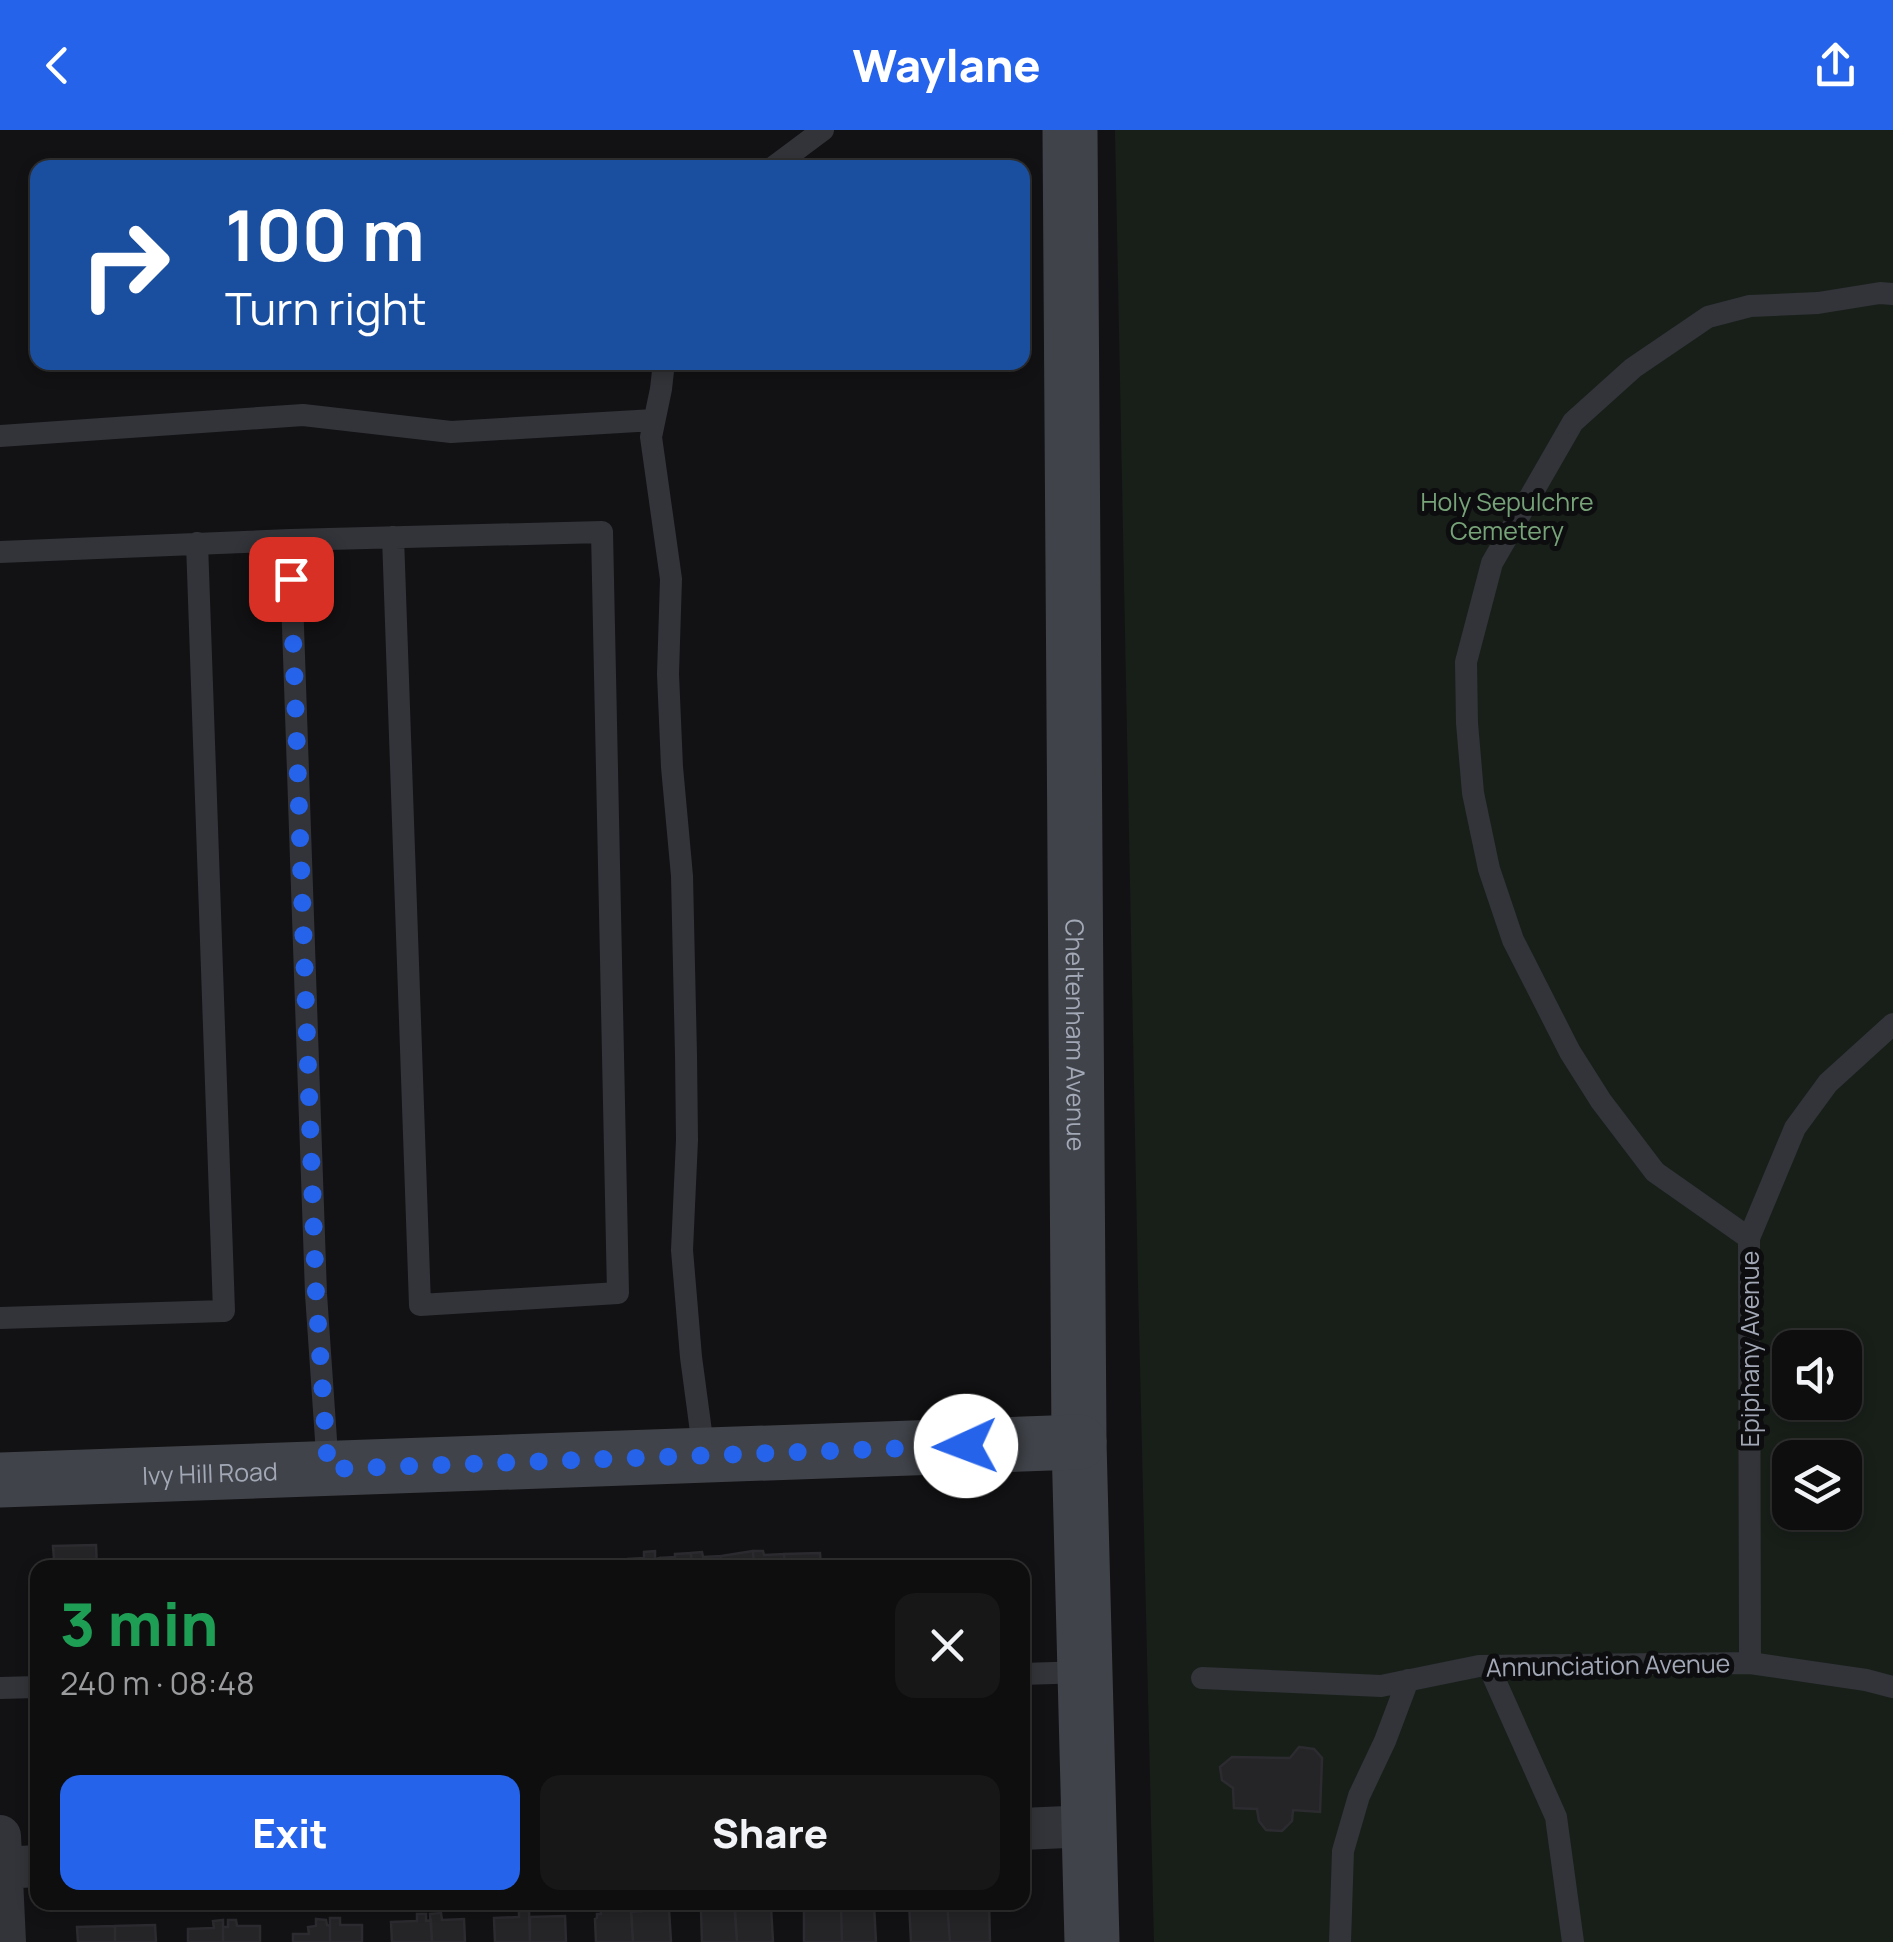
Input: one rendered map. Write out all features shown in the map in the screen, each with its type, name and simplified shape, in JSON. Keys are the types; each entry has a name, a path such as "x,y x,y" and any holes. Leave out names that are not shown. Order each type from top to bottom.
{"main road":[{"name":"Cheltenham Avenue","path":"1070,130 1079,1442 1092,1942"},
{"name":"Ivy Hill Road","path":"0,1480 1079,1442"}],"street":[{"path":"1030,1829 1089,1826"},
{"path":"5,1942 13,1857"}],"lane":[{"path":"783,160 823,130"},
{"path":"1749,1238 1656,1172 1601,1101 1570,1052 1513,940 1490,869 1472,793 1466,662 1492,562 1573,422 1633,368 1708,318 1750,306 1893,294"},
{"path":"663,370 651,437 671,580 668,674 682,876 687,1140 682,1250 704,1454"},
{"path":"0,436 303,414 451,432 654,420"},
{"path":"0,552 197,543 394,537 602,532 618,1293 420,1305 394,537"},
{"path":"290,540 316,1294 328,1469"},
{"path":"0,1318 224,1310 197,543"},
{"name":"Epiphany Avenue","path":"1750,1663 1749,1238 1795,1128 1828,1083 1893,1024"},
{"name":"Annunciation Avenue","path":"1202,1678 1381,1686 1489,1666 1750,1663 1893,1687"},
{"path":"1489,1666 1556,1817 1573,1942"},
{"path":"1030,1674 1085,1672"},
{"path":"1340,1942 1344,1851 1359,1796 1408,1680"},
{"path":"0,1688 30,1688"}],"green space":[{"name":"Holy Sepulchre Cemetery","path":"1115,130 1893,130 1893,1942 1154,1942"}],"building":[{"path":"96,1545 97,1560 54,1559 53,1546"},
{"path":"655,1551 655,1559 660,1560 628,1560 644,1558 644,1552"},
{"path":"753,1551 784,1554 784,1560 754,1560"},
{"path":"753,1551 754,1560 721,1560 721,1556"},
{"path":"691,1553 721,1556 721,1560 691,1560"},
{"path":"691,1553 691,1560 660,1560"},
{"path":"820,1553 820,1560 784,1560 784,1554"},
{"path":"1299,1747 1314,1749 1322,1758 1320,1812 1293,1810 1292,1821 1282,1831 1266,1830 1257,1809 1234,1808 1233,1788 1222,1780 1220,1767 1232,1757 1290,1758"},
{"path":"601,1910 631,1910 633,1942 596,1942 595,1919"},
{"path":"669,1910 671,1942 633,1942 631,1912"},
{"path":"701,1910 735,1910 737,1942 702,1942"},
{"path":"735,1910 771,1910 773,1942 737,1942"},
{"path":"804,1910 841,1910 842,1942 804,1942"},
{"path":"841,1910 874,1910 876,1942 842,1942"},
{"path":"909,1910 948,1910 950,1942 911,1942"},
{"path":"948,1910 989,1910 990,1942 950,1942"},
{"path":"519,1911 529,1911 530,1942 495,1942 494,1918 519,1917"},
{"path":"441,1913 442,1920 464,1919 465,1942 432,1942 430,1914"},
{"path":"417,1914 426,1914 426,1921 431,1920 432,1942 392,1942 391,1922 417,1921"},
{"path":"565,1916 566,1942 530,1942 530,1917"},
{"path":"330,1918 340,1918 340,1925 362,1925 362,1942 330,1942"},
{"path":"316,1919 326,1920 330,1926 330,1942 293,1942 293,1934 309,1934 308,1927 316,1926"},
{"path":"223,1920 223,1942 188,1942 188,1929 214,1928 213,1921"},
{"path":"228,1920 236,1920 237,1926 260,1926 260,1942 223,1942 223,1927 228,1927"},
{"path":"155,1925 156,1942 115,1942 115,1926"},
{"path":"115,1926 115,1942 78,1942 77,1927"}],"route":[{"path":"291,579 316,1294 328,1469 966,1446"}]}
